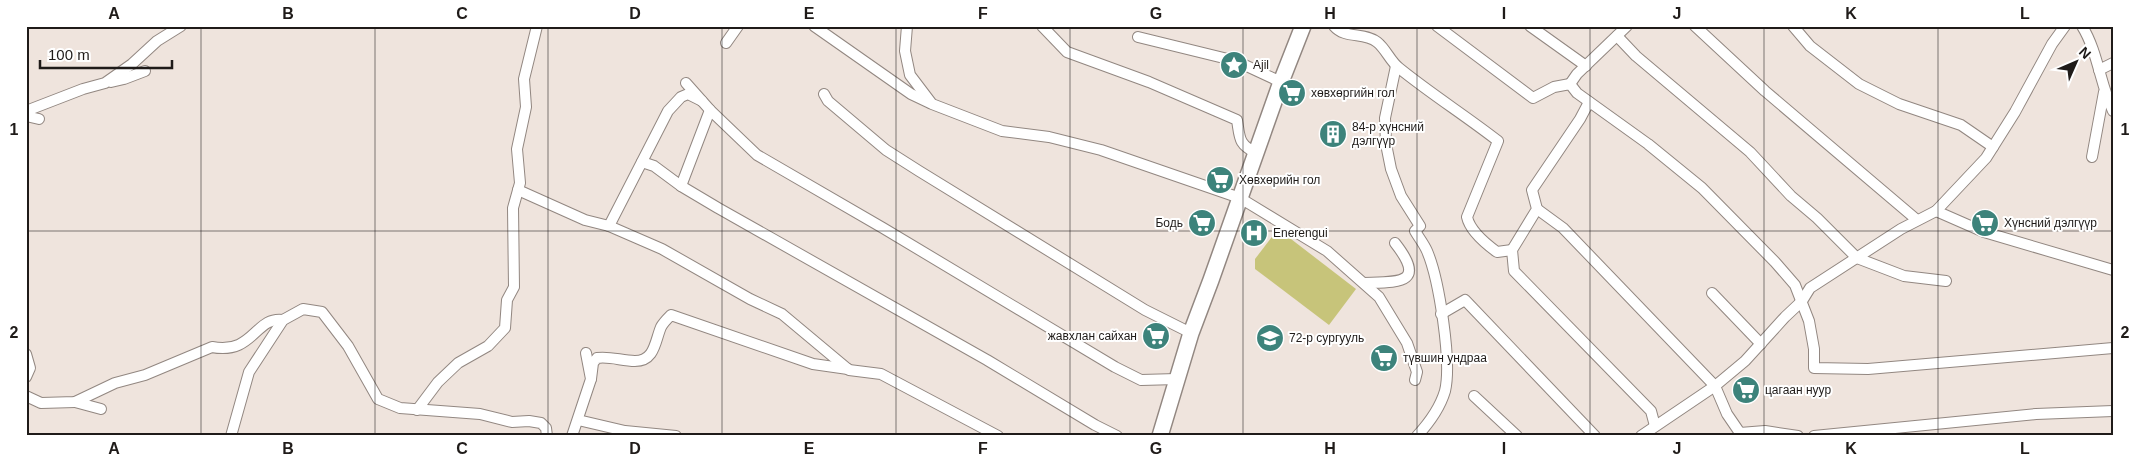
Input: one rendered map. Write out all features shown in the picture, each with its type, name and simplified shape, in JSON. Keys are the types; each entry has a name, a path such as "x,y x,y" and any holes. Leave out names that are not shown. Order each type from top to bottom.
{"main road":[{"path":"1160,436 1191,332 1303,26"}],"street":[{"path":"105,83 132,64 157,40 181,26"},
{"path":"417,410 438,382 458,363 488,346 505,328 507,300 514,287 513,208 520,183 516,149 526,107 524,79 537,26"},
{"path":"726,43 738,26"},
{"path":"814,26 911,94 932,104 1002,131 1049,137 1101,150 1240,198 1327,251 1379,297 1407,343 1417,372 1416,380"},
{"path":"907,26 905,51 910,75 932,104"},
{"path":"1042,26 1067,52 1149,82 1237,120 1241,142 1245,147 1256,153"},
{"path":"1334,26 1340,32 1376,41 1396,66 1442,101 1468,117 1498,141 1467,217 1468,223 1488,246 1497,252 1512,250"},
{"path":"1437,26 1533,98 1554,88 1570,84 1626,27"},
{"path":"1530,26 1586,66"},
{"path":"1695,26 1765,91 1917,220"},
{"path":"1793,26 1810,46 1859,84 1899,104 1960,126 1993,147"},
{"path":"1641,436 1715,386 1745,362 1802,302 1810,288 1901,229 1936,211 1986,158 2016,112 2052,44 2065,26"},
{"path":"2082,26 2087,34 2104,92 2113,111"},
{"path":"1138,36 1236,61 1281,82"},
{"path":"1618,36 1636,56 1750,152 1791,196 1817,218 1857,258 1904,276 1946,281"},
{"path":"2099,70 2113,62"},
{"path":"1396,66 1385,118 1391,169 1401,196 1420,226 1415,231 1427,250 1438,285 1447,370 1444,391 1438,409 1417,436"},
{"path":"26,111 82,89 124,79 144,71"},
{"path":"686,83 710,110 757,155 1106,362 1141,380 1177,379"},
{"path":"1570,84 1589,102 1648,144 1702,188 1795,285 1809,321 1814,350 1814,368 1868,369 2113,348"},
{"path":"2092,157 2104,92"},
{"path":"609,226 668,111 681,97 688,94 702,101"},
{"path":"824,94 828,101 886,150 998,221 1145,310 1191,332"},
{"path":"1589,102 1532,190 1537,209 1563,228 1715,386 1727,414 1741,434 1765,431 1798,436"},
{"path":"681,186 710,110"},
{"path":"26,116 38,119"},
{"path":"1386,133 1397,138"},
{"path":"642,162 654,166 681,186 1117,436"},
{"path":"518,190 585,220 609,226 662,249 782,314 849,370"},
{"path":"1537,209 1512,250 1514,270 1651,411 1655,426"},
{"path":"1936,211 1984,232 2113,270"},
{"path":"1364,283 1402,282 1408,277 1409,273 1405,259 1395,243"},
{"path":"1712,293 1761,344"},
{"path":"1441,314 1465,300 1595,436"},
{"path":"231,436 250,372 283,320 303,309 322,312 348,346 378,399 400,408 480,414 512,422 529,421 541,423 546,428 547,436"},
{"path":"572,436 596,358 606,356 637,361 646,359 653,352 662,325 670,315 812,364 882,374 998,436"},
{"path":"75,402 115,383 145,375 212,347 224,349 238,347 270,320 283,320"},
{"path":"586,353 591,379"},
{"path":"26,354 30,368 26,377"},
{"path":"26,396 41,403 75,402 102,409"},
{"path":"1474,396 1517,436"},
{"path":"1814,436 2036,414 2113,411"},
{"path":"578,420 625,431 676,436"}],"shaded area":[{"path":"1278,229 1356,289 1329,325 1255,269 1255,259"}],"place":[{"name":"Ajil","path":"1234,65"},
{"name":"хөвхөргийн гол","path":"1292,93"},
{"name":"84-р хүнсний дэлгүүр","path":"1333,134"},
{"name":"Хөвхөрийн гол","path":"1220,180"},
{"name":"Бодь","path":"1202,223"},
{"name":"Хүнсний дэлгүүр","path":"1985,223"},
{"name":"Enerengui","path":"1254,233"},
{"name":"жавхлан сайхан","path":"1156,336"},
{"name":"72-р сургууль","path":"1270,338"},
{"name":"түвшин ундраа","path":"1384,358"},
{"name":"цагаан нуур","path":"1746,390"}]}
